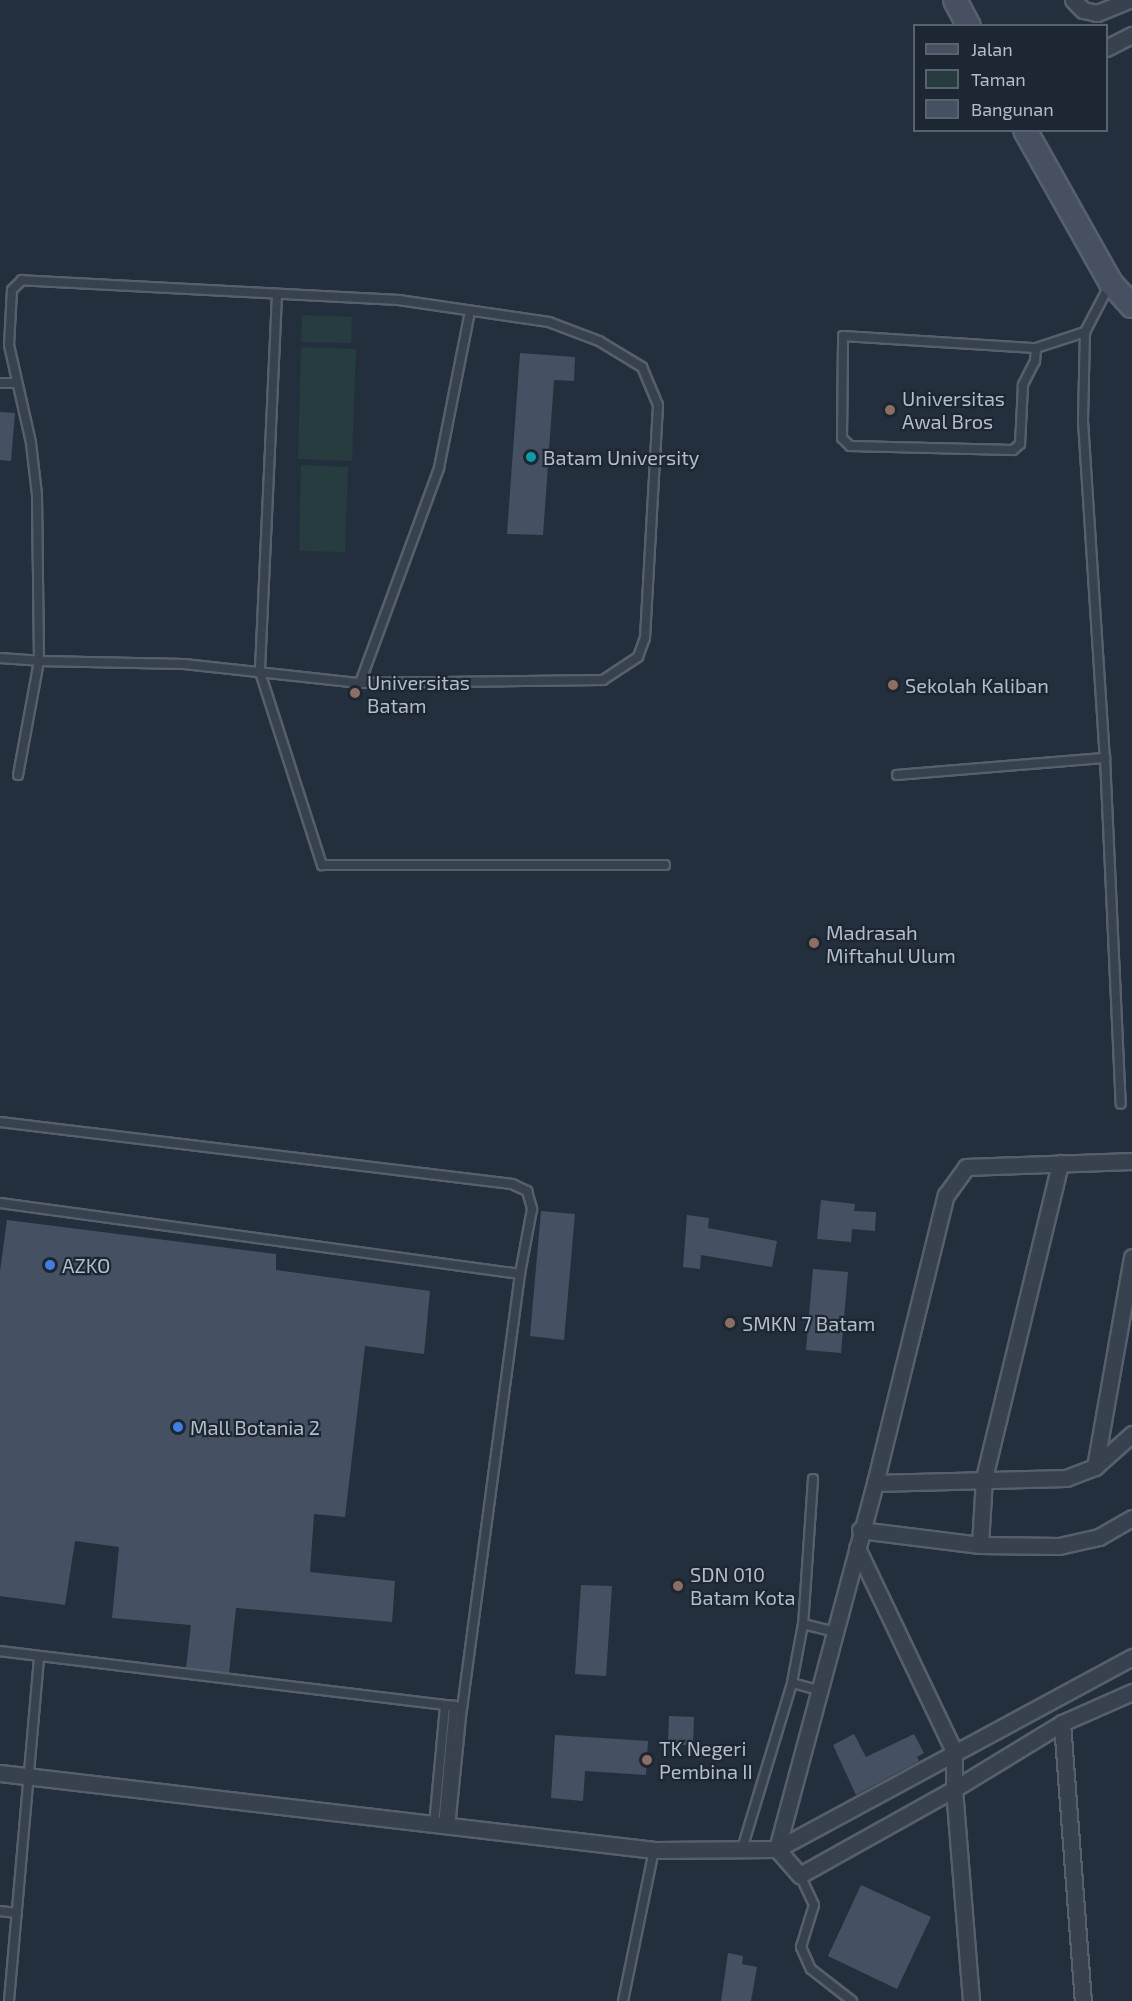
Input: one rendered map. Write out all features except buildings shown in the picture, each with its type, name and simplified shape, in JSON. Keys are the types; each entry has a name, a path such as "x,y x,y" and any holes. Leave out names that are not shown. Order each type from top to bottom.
{"main road":[{"path":"955,0 968,24"},
{"path":"1026,132 1111,283 1132,306"}],"street":[{"path":"1073,0 1083,10 1097,13 1129,0"},
{"path":"1108,47 1132,34"},
{"path":"777,1849 860,1530 875,1483 946,1195 966,1167 1132,1161"},
{"path":"980,1545 984,1478 1060,1164"},
{"path":"1095,1467 1132,1257"},
{"path":"875,1483 984,1478 1066,1478 1095,1467 1132,1434"},
{"path":"860,1530 980,1545 1059,1546 1099,1537 1132,1518"},
{"path":"857,1548 954,1751 954,1790 971,2001"},
{"path":"0,1773 654,1850 777,1849 954,1751 1132,1657"},
{"path":"777,1849 800,1875 954,1790 1062,1723 1132,1692"},
{"path":"1062,1723 1083,2001"}],"lane":[{"path":"0,658 39,661 184,664 360,683 603,680 638,657 645,638 658,405 642,367 599,341 549,322 399,300 22,280 12,290 9,310 9,345 31,443 38,495 39,661 18,775"},
{"path":"1111,283 1085,332 1083,421 1105,758 1121,1104"},
{"path":"277,295 260,672 322,865 664,866"},
{"path":"360,683 440,468 470,311"},
{"path":"1036,348 1035,361 1023,385 1020,444 1013,450 850,446 842,438 843,336 1036,348 1085,332"},
{"path":"0,383 17,383"},
{"path":"897,775 1105,758"},
{"path":"0,1122 512,1184 527,1191 532,1209 520,1274 442,1826"},
{"path":"0,1203 520,1274"},
{"path":"742,1849 792,1683 803,1624 813,1479"},
{"path":"803,1624 834,1632"},
{"path":"0,1651 39,1658 458,1707"},
{"path":"9,2001 39,1658"},
{"path":"792,1683 819,1689"},
{"path":"442,1826 445,1706"},
{"path":"623,2001 654,1850"},
{"path":"800,1875 814,1905 801,1947 811,1969 852,2001"},
{"path":"0,1911 17,1913"}],"green space":[{"path":"302,315 352,317 351,343 301,342"},
{"path":"301,347 356,349 352,461 298,459"},
{"path":"301,465 348,467 345,552 299,551"}],"place":[{"name":"Universitas Awal Bros","path":"890,410"},
{"name":"Batam University","path":"531,457"},
{"name":"Sekolah Kaliban","path":"893,685"},
{"name":"Universitas Batam","path":"355,693"},
{"name":"Madrasah Miftahul Ulum","path":"814,943"},
{"name":"AZKO","path":"50,1265"},
{"name":"SMKN 7 Batam","path":"730,1323"},
{"name":"Mall Botania 2","path":"178,1427"},
{"name":"SDN 010 Batam Kota","path":"678,1586"},
{"name":"TK Negeri Pembina II","path":"647,1760"}]}
